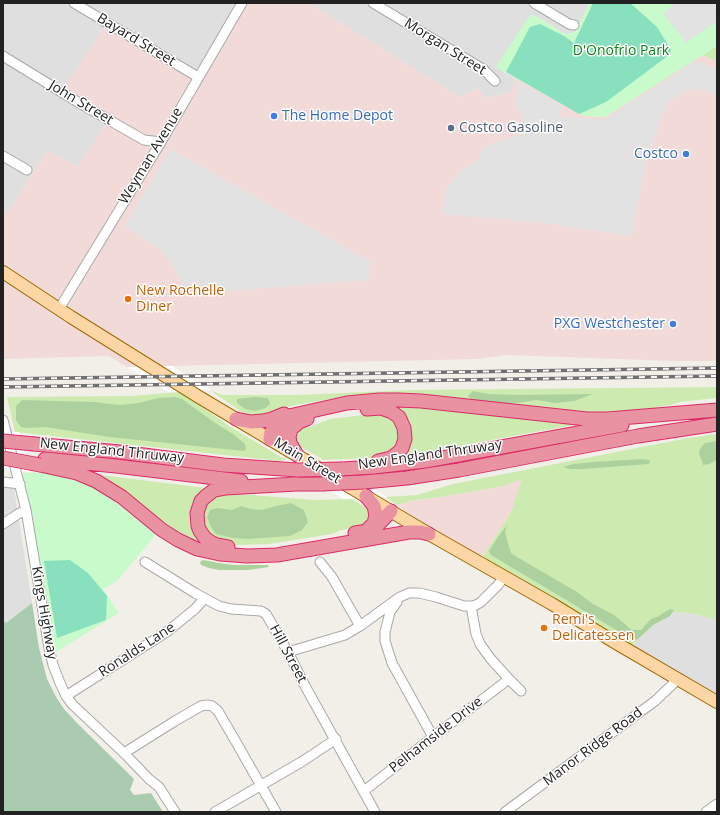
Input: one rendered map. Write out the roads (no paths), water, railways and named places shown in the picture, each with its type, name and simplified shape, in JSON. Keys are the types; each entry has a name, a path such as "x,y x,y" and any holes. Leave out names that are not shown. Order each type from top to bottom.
{"highway":[{"path":"236,419 251,422 263,421 291,411 367,401 389,400 410,400 587,419 608,419 717,410"},
{"path":"270,439 272,429 282,419 292,415 331,406"},
{"path":"270,439 291,425 333,414 376,408 388,410 399,417 405,432 404,444 399,452 391,458 366,462 346,469"},
{"name":"New England Thruway","path":"3,442 120,452 256,468 298,470 346,469 400,465 432,460 629,423 717,410"},
{"path":"297,455 290,443 289,434 293,426 302,421"},
{"name":"New England Thruway","path":"39,462 116,466 219,479 271,483 322,484 364,482 433,474 638,436 717,424"},
{"path":"3,457 39,462 96,481 122,497 170,536 187,545 208,552 220,554 247,556 277,554 366,536 395,513"},
{"path":"297,484 225,488 214,490 205,496 198,508 197,520 200,531 209,541 216,545 247,548 262,548 409,532 429,534"},
{"path":"366,496 372,502 375,509 376,518 366,536"}],"main road":[{"name":"Main Street","path":"3,272 199,397 429,534 504,576 717,702"}],"street":[{"name":"Bayard Street","path":"74,3 198,77"},
{"name":"Weyman Avenue","path":"59,309 161,142 242,3"},
{"name":"Morgan Street","path":"373,3 483,69 495,81"},
{"path":"534,3 569,24 574,25"},
{"name":"John Street","path":"3,56 81,104 144,140 161,142"},
{"path":"3,156 27,170"},
{"name":"Kings Highway","path":"3,420 26,510 53,666 66,696 73,705 159,787 175,812"},
{"path":"3,482 20,484"},
{"path":"3,524 26,510"},
{"name":"Hill Street","path":"145,562 204,599 219,606 231,609 261,611 266,614 375,812"},
{"path":"320,562 332,577 360,626"},
{"path":"288,652 345,635 400,597 409,593 419,593 436,597 464,606 476,605 498,585 504,576"},
{"path":"400,597 390,612 385,632 385,641 392,663 432,736"},
{"name":"Ronalds Lane","path":"66,696 168,631 195,609 204,599"},
{"path":"471,606 476,634 480,644 509,680 521,691"},
{"path":"370,619 382,627 385,632"},
{"name":"Manor Ridge Road","path":"504,812 655,701 676,681 676,678"},
{"name":"Pelhamside Drive","path":"364,791 432,736 509,680"},
{"path":"124,753 201,706 212,706 222,717 276,812"},
{"path":"215,812 303,761 336,739"},
{"path":"706,812 717,804"}],"railway":[{"path":"3,379 717,368"},
{"path":"3,387 717,376"}],"place":[{"name":"The Home Depot","path":"274,116"},
{"name":"Costco Gasoline","path":"451,128"},
{"name":"Costco","path":"686,154"},
{"name":"New Rochelle Diner","path":"128,299"},
{"name":"PXG Westchester","path":"673,324"},
{"name":"Remi's Delicatessen","path":"544,628"}],"park label":[{"name":"D'Onofrio Park","path":"621,51"}]}
